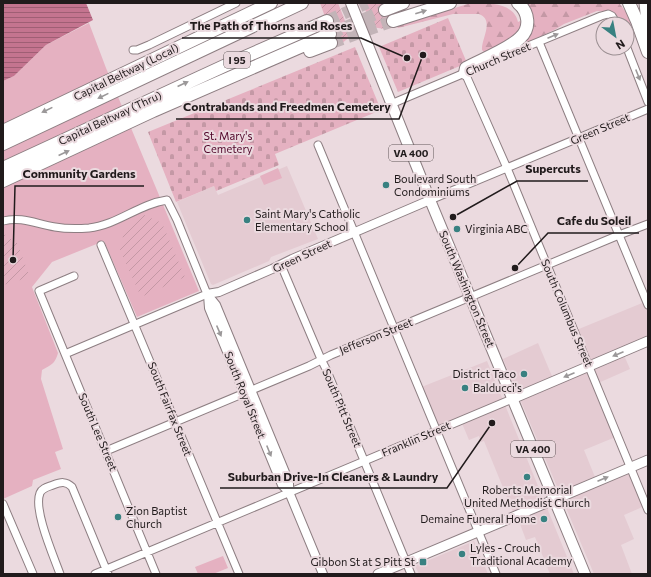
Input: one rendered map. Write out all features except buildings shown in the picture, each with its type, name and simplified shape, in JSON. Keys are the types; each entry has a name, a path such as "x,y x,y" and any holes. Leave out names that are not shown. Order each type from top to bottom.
{"highway":[{"name":"Capital Beltway (Local)","path":"3,131 136,74 271,3"},
{"name":"Capital Beltway (Thru)","path":"3,144 136,74 302,3"},
{"path":"385,10 403,3"},
{"path":"392,21 450,3"},
{"path":"465,73 466,68 511,45 522,37 528,26 528,20 524,9 518,3"},
{"path":"629,3 648,52"},
{"path":"645,3 648,32"},
{"name":"Capital Beltway (Thru)","path":"3,168 150,106 327,20"},
{"name":"I 95","path":"3,181 150,106 224,80 330,39"}],"main road":[{"name":"South Washington Street","path":"351,3 470,298 585,574"},
{"name":"Franklin Street","path":"512,399 648,341"},
{"path":"378,574 648,460"}],"street":[{"path":"133,50 149,45 236,3"},
{"name":"Church Street","path":"601,16 606,14 613,16"},
{"name":"Church Street","path":"391,104 595,19"},
{"path":"539,42 648,305"},
{"path":"630,56 648,102"},
{"name":"South Columbus Street","path":"465,73 507,168 648,510"},
{"name":"Green Street","path":"65,354 208,294 218,292 430,200 648,109"},
{"path":"318,144 496,574"},
{"name":"South Royal Street","path":"3,221 23,219 59,228 90,228 114,222 154,202 167,200 208,294 216,305 248,392 289,482 290,492 323,574"},
{"name":"Jefferson Street","path":"106,451 309,366 321,359 648,224"},
{"name":"South Fairfax Street","path":"101,245 134,325 140,334 175,422 239,574"},
{"name":"South Pitt Street","path":"281,265 365,461 411,574"},
{"name":"South Lee Street","path":"74,276 39,291 156,574"},
{"name":"Franklin Street","path":"95,574 107,572 147,552 512,399"},
{"path":"60,574 43,529 39,508 39,495 40,491 60,482 69,484 72,487 107,572"},
{"path":"4,504 6,516 33,574"}],"shaded area":[{"path":"3,3 86,3 93,20 46,45 14,76 3,81"},
{"name":"Saint Mary's Catholic Elementary School","path":"287,166 318,239 271,257 269,261 213,285 211,284 177,202 214,186 218,195"},
{"path":"647,301 648,342 623,353 630,369 596,384 618,436 584,450 597,482 632,468 647,505 624,515 634,539 621,545 632,574 594,574 503,359 538,343 554,381 589,367 574,331"},
{"path":"487,361 574,574 550,574 535,537 526,540 484,441 481,442 479,436 469,440 461,421 437,431 419,388"},
{"name":"Lyles - Crouch Traditional Academy","path":"474,541 488,574 419,574 415,566"}],"green space":[{"path":"320,3 338,3 351,36 341,44 331,49 328,25"},
{"path":"363,3 382,3 396,26 385,29 371,27"},
{"path":"471,3 485,3 506,7 515,15 518,22 520,21 523,23 524,27 512,39 484,52 482,50 482,46 487,25 484,17 479,14 453,14 398,28 396,26"},
{"path":"524,3 619,3 628,16 618,16 614,12 597,11 564,24 523,45 526,41"},
{"path":"448,18 467,63 398,92 379,47"},
{"path":"89,23 106,68 199,291 137,317 104,241 52,262 32,287 58,353 56,360 42,370 41,379 63,449 55,452 61,469 33,480 32,486 3,499 3,81 14,76 46,45"},
{"name":"St. Mary's Cemetery","path":"355,47 381,110 275,154 279,165 216,191 214,186 176,202 148,132"},
{"path":"278,168 282,178 264,185 260,176"},
{"path":"144,215 162,223 185,277 141,297 120,250 124,232 133,221"},
{"path":"3,233 17,243 30,277 3,285"},
{"path":"223,556 228,568 213,574 198,574 195,567"}],"tunnel":[{"path":"327,21 367,3"},
{"path":"330,34 385,10"},
{"path":"331,43 393,21"}],"place":[{"name":"Contrabands and Freedmen Cemetery","path":"423,55"},
{"name":"The Path of Thorns and Roses","path":"407,58"},
{"name":"Boulevard South Condominiums","path":"386,185"},
{"name":"Supercuts","path":"453,217"},
{"name":"Saint Mary's Catholic Elementary School","path":"247,220"},
{"name":"Virginia ABC","path":"457,229"},
{"name":"Community Gardens","path":"13,260"},
{"name":"Cafe du Soleil","path":"515,268"},
{"name":"District Taco","path":"524,374"},
{"name":"Balducci's","path":"465,388"},
{"name":"Suburban Drive-In Cleaners & Laundry","path":"492,423"},
{"name":"Roberts Memorial United Methodist Church","path":"527,477"},
{"name":"Zion Baptist Church","path":"118,517"},
{"name":"Demaine Funeral Home","path":"544,519"},
{"name":"Lyles - Crouch Traditional Academy","path":"462,554"},
{"name":"Gibbon St at S Pitt St","path":"423,562"}]}
